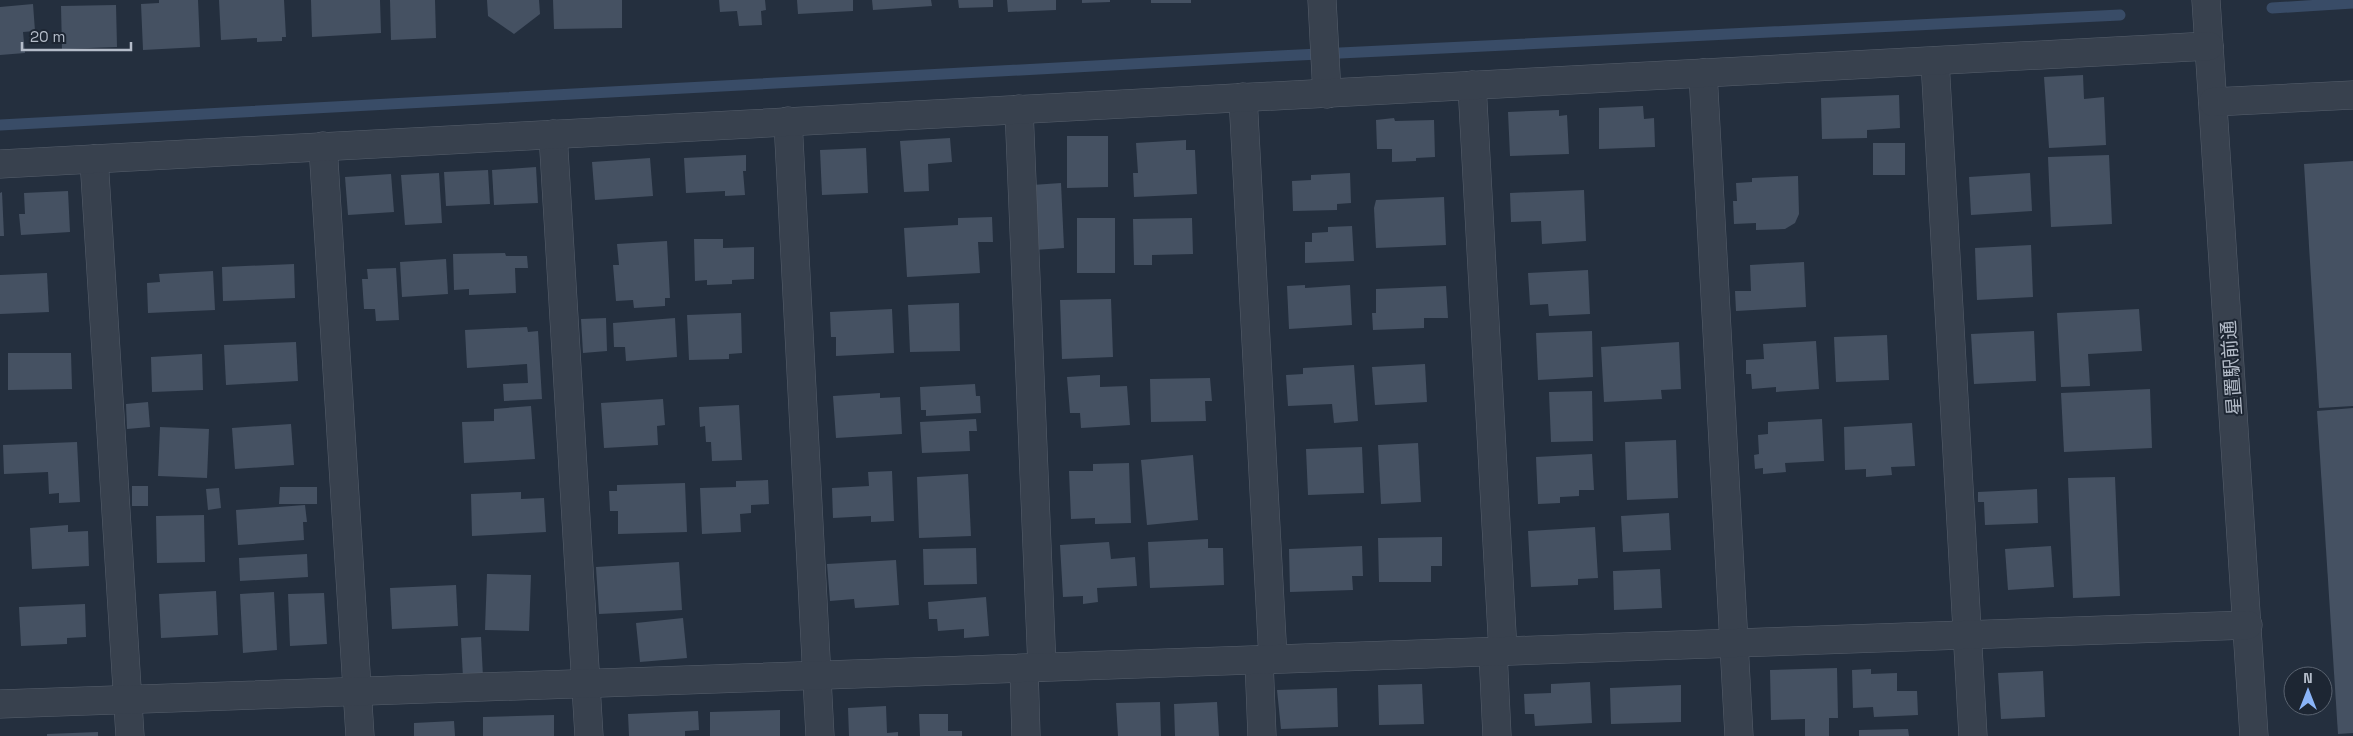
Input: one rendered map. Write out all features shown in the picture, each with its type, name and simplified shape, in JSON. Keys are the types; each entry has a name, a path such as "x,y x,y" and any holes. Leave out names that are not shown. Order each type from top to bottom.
{"street":[{"path":"1322,0 1327,83"},
{"name":"星置駅前通","path":"2206,0 2254,736"},
{"path":"0,164 1243,97 1327,83 1472,85 2209,46"},
{"path":"1935,61 1973,736"},
{"path":"1704,73 1739,736"},
{"path":"1472,85 1498,652 1497,736"},
{"path":"2213,102 2353,95"},
{"path":"1243,97 1266,660 1262,736"},
{"path":"1019,109 1033,668 1026,736"},
{"path":"788,122 820,736"},
{"path":"553,134 589,736"},
{"path":"324,146 360,736"},
{"path":"94,159 130,736"},
{"path":"0,704 2248,625"}],"building":[{"path":"159,0 198,0 200,47 143,50 141,4 159,3"},
{"path":"219,0 284,0 286,37 282,37 282,41 257,42 257,38 221,40"},
{"path":"311,0 380,0 381,33 312,37"},
{"path":"390,0 435,0 436,38 391,40"},
{"path":"487,0 539,0 540,14 514,34 488,16"},
{"path":"553,0 622,0 622,28 554,29"},
{"path":"719,0 765,0 766,10 761,11 762,25 739,26 737,11 720,12"},
{"path":"797,0 853,0 853,11 798,14"},
{"path":"872,0 931,0 932,6 873,10"},
{"path":"958,0 993,0 993,7 959,8"},
{"path":"1007,0 1056,0 1056,10 1008,12"},
{"path":"1082,0 1110,0 1110,2 1082,3"},
{"path":"1151,0 1191,0 1191,3 1151,3"},
{"path":"33,4 35,31 23,32 25,53 0,55 0,7"},
{"path":"116,5 117,47 62,49 61,6"},
{"path":"2083,75 2084,99 2104,97 2106,145 2049,148 2044,77"},
{"path":"1899,95 1900,128 1867,130 1867,138 1822,139 1821,98"},
{"path":"1643,106 1644,119 1654,118 1655,147 1599,149 1599,108"},
{"path":"1559,110 1559,116 1567,115 1569,154 1510,156 1508,112"},
{"path":"1394,118 1395,121 1434,120 1435,157 1416,158 1416,161 1392,162 1392,149 1377,149 1376,120"},
{"path":"1067,136 1108,136 1108,187 1067,188"},
{"path":"950,138 952,162 928,164 929,191 904,192 900,141"},
{"path":"1186,140 1186,150 1195,150 1197,194 1134,197 1133,173 1138,173 1136,143"},
{"path":"1873,143 1905,143 1905,175 1873,175"},
{"path":"866,148 868,193 822,195 820,150"},
{"path":"746,155 746,171 743,171 745,195 725,196 725,191 686,193 684,158"},
{"path":"2109,155 2112,224 2051,227 2048,157"},
{"path":"650,158 653,196 595,200 592,162"},
{"path":"2353,161 2353,406 2319,408 2304,164"},
{"path":"536,167 538,203 494,205 492,170"},
{"path":"488,170 490,204 446,206 444,172"},
{"path":"439,173 442,223 405,225 401,175"},
{"path":"1350,173 1351,203 1337,204 1337,210 1293,211 1292,181 1311,180 1311,175"},
{"path":"2030,173 2032,211 1971,215 1969,177"},
{"path":"391,174 394,212 348,215 345,177"},
{"path":"1798,176 1799,214 1795,223 1785,229 1756,230 1756,223 1734,224 1733,201 1737,201 1736,183 1752,182 1752,178"},
{"path":"1061,183 1064,248 1034,250 1032,185"},
{"path":"1584,190 1586,241 1542,244 1541,221 1511,222 1510,193"},
{"path":"68,191 70,232 21,235 19,214 25,214 24,193"},
{"path":"2,192 4,236 0,236 0,193"},
{"path":"1444,197 1446,245 1376,248 1374,208 1376,200"},
{"path":"992,217 993,242 978,242 980,273 907,277 904,228 958,225 958,218"},
{"path":"1077,218 1115,218 1115,273 1077,273"},
{"path":"1192,218 1193,254 1152,255 1152,265 1134,265 1133,219"},
{"path":"1352,226 1354,261 1305,263 1305,242 1312,242 1312,233 1328,232 1328,227"},
{"path":"694,239 723,239 723,248 754,247 754,279 732,280 732,284 707,285 707,280 695,281"},
{"path":"667,241 670,298 665,298 665,306 634,308 633,300 616,301 613,265 619,265 617,244"},
{"path":"2031,245 2033,297 1977,300 1975,248"},
{"path":"505,253 506,256 527,256 528,268 515,268 516,293 469,295 469,289 454,290 453,254"},
{"path":"446,259 448,294 402,297 400,262"},
{"path":"1804,262 1806,307 1736,311 1735,291 1751,291 1750,265"},
{"path":"294,264 295,298 223,301 222,267"},
{"path":"396,268 399,320 376,321 375,309 364,309 362,279 368,279 367,269"},
{"path":"1588,270 1590,314 1549,316 1548,304 1530,305 1528,273"},
{"path":"213,271 215,310 148,313 147,283 160,282 159,274"},
{"path":"47,273 49,312 0,314 0,275"},
{"path":"1305,285 1305,288 1350,285 1352,325 1289,329 1287,286"},
{"path":"1446,286 1448,318 1424,318 1424,328 1373,330 1372,313 1376,313 1376,289"},
{"path":"1111,299 1113,357 1062,359 1060,300"},
{"path":"959,303 960,351 910,352 908,305"},
{"path":"892,309 894,353 836,356 836,337 831,337 830,312"},
{"path":"2139,309 2142,351 2088,354 2090,386 2061,387 2057,313"},
{"path":"741,313 742,353 729,354 729,359 689,360 687,315"},
{"path":"606,318 607,351 583,353 581,319"},
{"path":"675,318 677,357 626,361 625,347 614,347 613,323"},
{"path":"527,327 528,332 538,331 542,399 504,401 503,384 528,383 527,364 467,368 465,330"},
{"path":"1592,331 1593,377 1538,380 1536,333"},
{"path":"2034,331 2036,381 1974,384 1971,334"},
{"path":"1887,335 1889,380 1836,382 1834,337"},
{"path":"1816,341 1819,389 1776,392 1776,387 1752,389 1751,374 1746,374 1746,360 1764,359 1763,344"},
{"path":"296,342 298,381 226,385 224,345"},
{"path":"1679,342 1681,389 1661,390 1662,399 1604,402 1601,347"},
{"path":"8,353 71,353 72,389 8,390"},
{"path":"202,354 203,390 152,392 151,357"},
{"path":"1425,364 1427,402 1375,405 1372,367"},
{"path":"1354,365 1358,421 1334,423 1332,404 1288,406 1286,375 1303,374 1303,368"},
{"path":"1100,375 1100,387 1127,386 1130,425 1081,428 1080,413 1070,413 1067,377"},
{"path":"1210,378 1212,401 1205,401 1206,421 1151,422 1150,379"},
{"path":"975,384 976,396 980,396 981,413 926,416 926,410 921,410 920,387"},
{"path":"2150,389 2152,448 2064,452 2061,393"},
{"path":"1592,391 1593,441 1551,442 1549,392"},
{"path":"880,393 880,398 900,397 902,434 836,438 833,396"},
{"path":"663,399 665,425 657,426 658,445 604,448 601,403"},
{"path":"148,402 150,427 127,429 126,404"},
{"path":"739,405 742,460 712,461 711,442 706,442 705,426 700,427 699,407"},
{"path":"531,406 535,459 464,463 462,422 494,421 494,409"},
{"path":"2353,408 2353,733 2338,734 2317,411"},
{"path":"976,419 977,431 969,431 970,451 922,453 920,422"},
{"path":"1822,419 1824,461 1785,463 1786,472 1763,474 1763,468 1755,469 1754,455 1759,454 1758,435 1768,434 1768,422"},
{"path":"1912,423 1915,466 1891,467 1892,475 1866,477 1866,469 1845,470 1844,427"},
{"path":"291,424 294,465 235,469 232,428"},
{"path":"160,427 209,429 207,478 158,476"},
{"path":"1676,440 1678,498 1627,500 1625,442"},
{"path":"77,442 80,502 59,503 59,493 49,494 48,472 4,474 3,445"},
{"path":"1418,443 1421,502 1381,504 1378,445"},
{"path":"1362,447 1364,493 1308,495 1306,449"},
{"path":"1592,454 1594,490 1579,490 1579,496 1560,497 1560,503 1538,504 1536,457"},
{"path":"1193,455 1198,520 1147,525 1141,460"},
{"path":"1129,463 1131,523 1095,524 1095,518 1071,519 1069,471 1093,471 1093,464"},
{"path":"892,471 894,521 871,522 871,516 833,518 832,488 869,486 868,472"},
{"path":"968,474 971,536 919,538 917,477"},
{"path":"2115,477 2120,596 2073,598 2068,478"},
{"path":"768,480 769,504 751,505 751,513 740,514 741,532 702,534 700,488 736,487 736,481"},
{"path":"685,483 687,532 618,534 618,511 610,511 609,491 617,491 617,485"},
{"path":"132,486 148,486 148,506 132,506"},
{"path":"280,487 317,487 317,504 279,504"},
{"path":"219,488 221,508 208,510 206,489"},
{"path":"2037,489 2038,523 1985,525 1984,502 1978,502 1978,492"},
{"path":"521,492 521,499 544,498 546,532 472,536 471,494"},
{"path":"305,505 307,522 303,522 304,540 238,545 236,510"},
{"path":"1669,513 1671,550 1623,552 1621,516"},
{"path":"204,515 205,562 157,563 156,516"},
{"path":"68,525 68,532 88,531 89,566 32,569 30,528"},
{"path":"1595,527 1598,578 1578,579 1578,585 1531,587 1528,531"},
{"path":"1442,537 1442,566 1431,566 1431,582 1379,582 1378,538"},
{"path":"1208,539 1208,548 1223,548 1224,585 1150,588 1148,542"},
{"path":"1109,542 1111,559 1135,557 1137,586 1097,588 1098,602 1083,604 1083,596 1063,597 1060,545"},
{"path":"1362,546 1363,576 1352,576 1353,590 1290,592 1289,549"},
{"path":"2051,546 2054,587 2008,590 2005,549"},
{"path":"976,548 977,584 924,585 923,549"},
{"path":"307,554 308,577 240,581 239,558"},
{"path":"896,560 899,605 855,608 854,599 830,601 827,564"},
{"path":"679,562 682,610 599,614 596,567"},
{"path":"1660,569 1662,608 1614,610 1613,571"},
{"path":"487,574 531,575 529,631 485,630"},
{"path":"456,585 458,626 392,629 390,588"},
{"path":"216,591 218,635 161,638 159,594"},
{"path":"274,592 277,650 243,653 240,594"},
{"path":"324,593 327,644 290,646 288,594"},
{"path":"986,597 989,636 964,638 964,629 938,631 937,619 929,619 928,602"},
{"path":"85,604 86,637 67,638 67,644 21,646 19,607"},
{"path":"683,618 687,658 640,662 636,623"},
{"path":"481,637 483,677 463,678 461,638"},
{"path":"1837,668 1838,718 1829,718 1829,736 1805,736 1805,719 1771,720 1770,670"},
{"path":"1871,669 1871,674 1897,673 1897,691 1917,691 1918,715 1874,717 1873,707 1853,708 1852,670"},
{"path":"2043,671 2045,717 2001,719 1998,673"},
{"path":"1590,682 1592,723 1535,726 1534,714 1525,714 1524,694 1551,693 1551,684"},
{"path":"1422,684 1424,724 1379,725 1378,685"},
{"path":"1681,685 1681,722 1611,724 1610,688"},
{"path":"1337,688 1338,727 1281,729 1277,690"},
{"path":"1160,702 1161,736 1118,736 1116,703"},
{"path":"1217,702 1219,736 1175,736 1174,704"},
{"path":"886,706 887,733 898,732 898,736 849,736 848,708"},
{"path":"780,710 780,736 710,736 710,712"},
{"path":"698,711 699,730 685,731 685,736 629,736 628,714"},
{"path":"919,714 948,714 948,731 962,731 962,736 920,736"},
{"path":"554,715 554,736 483,736 483,717"},
{"path":"454,721 455,736 414,736 414,723"},
{"path":"1908,729 1909,736 1859,736 1859,730"},
{"path":"98,732 98,736 47,736 47,734"}],"waterway":[{"path":"2272,8 2353,3"},
{"path":"0,125 1278,56 2120,15"}]}
